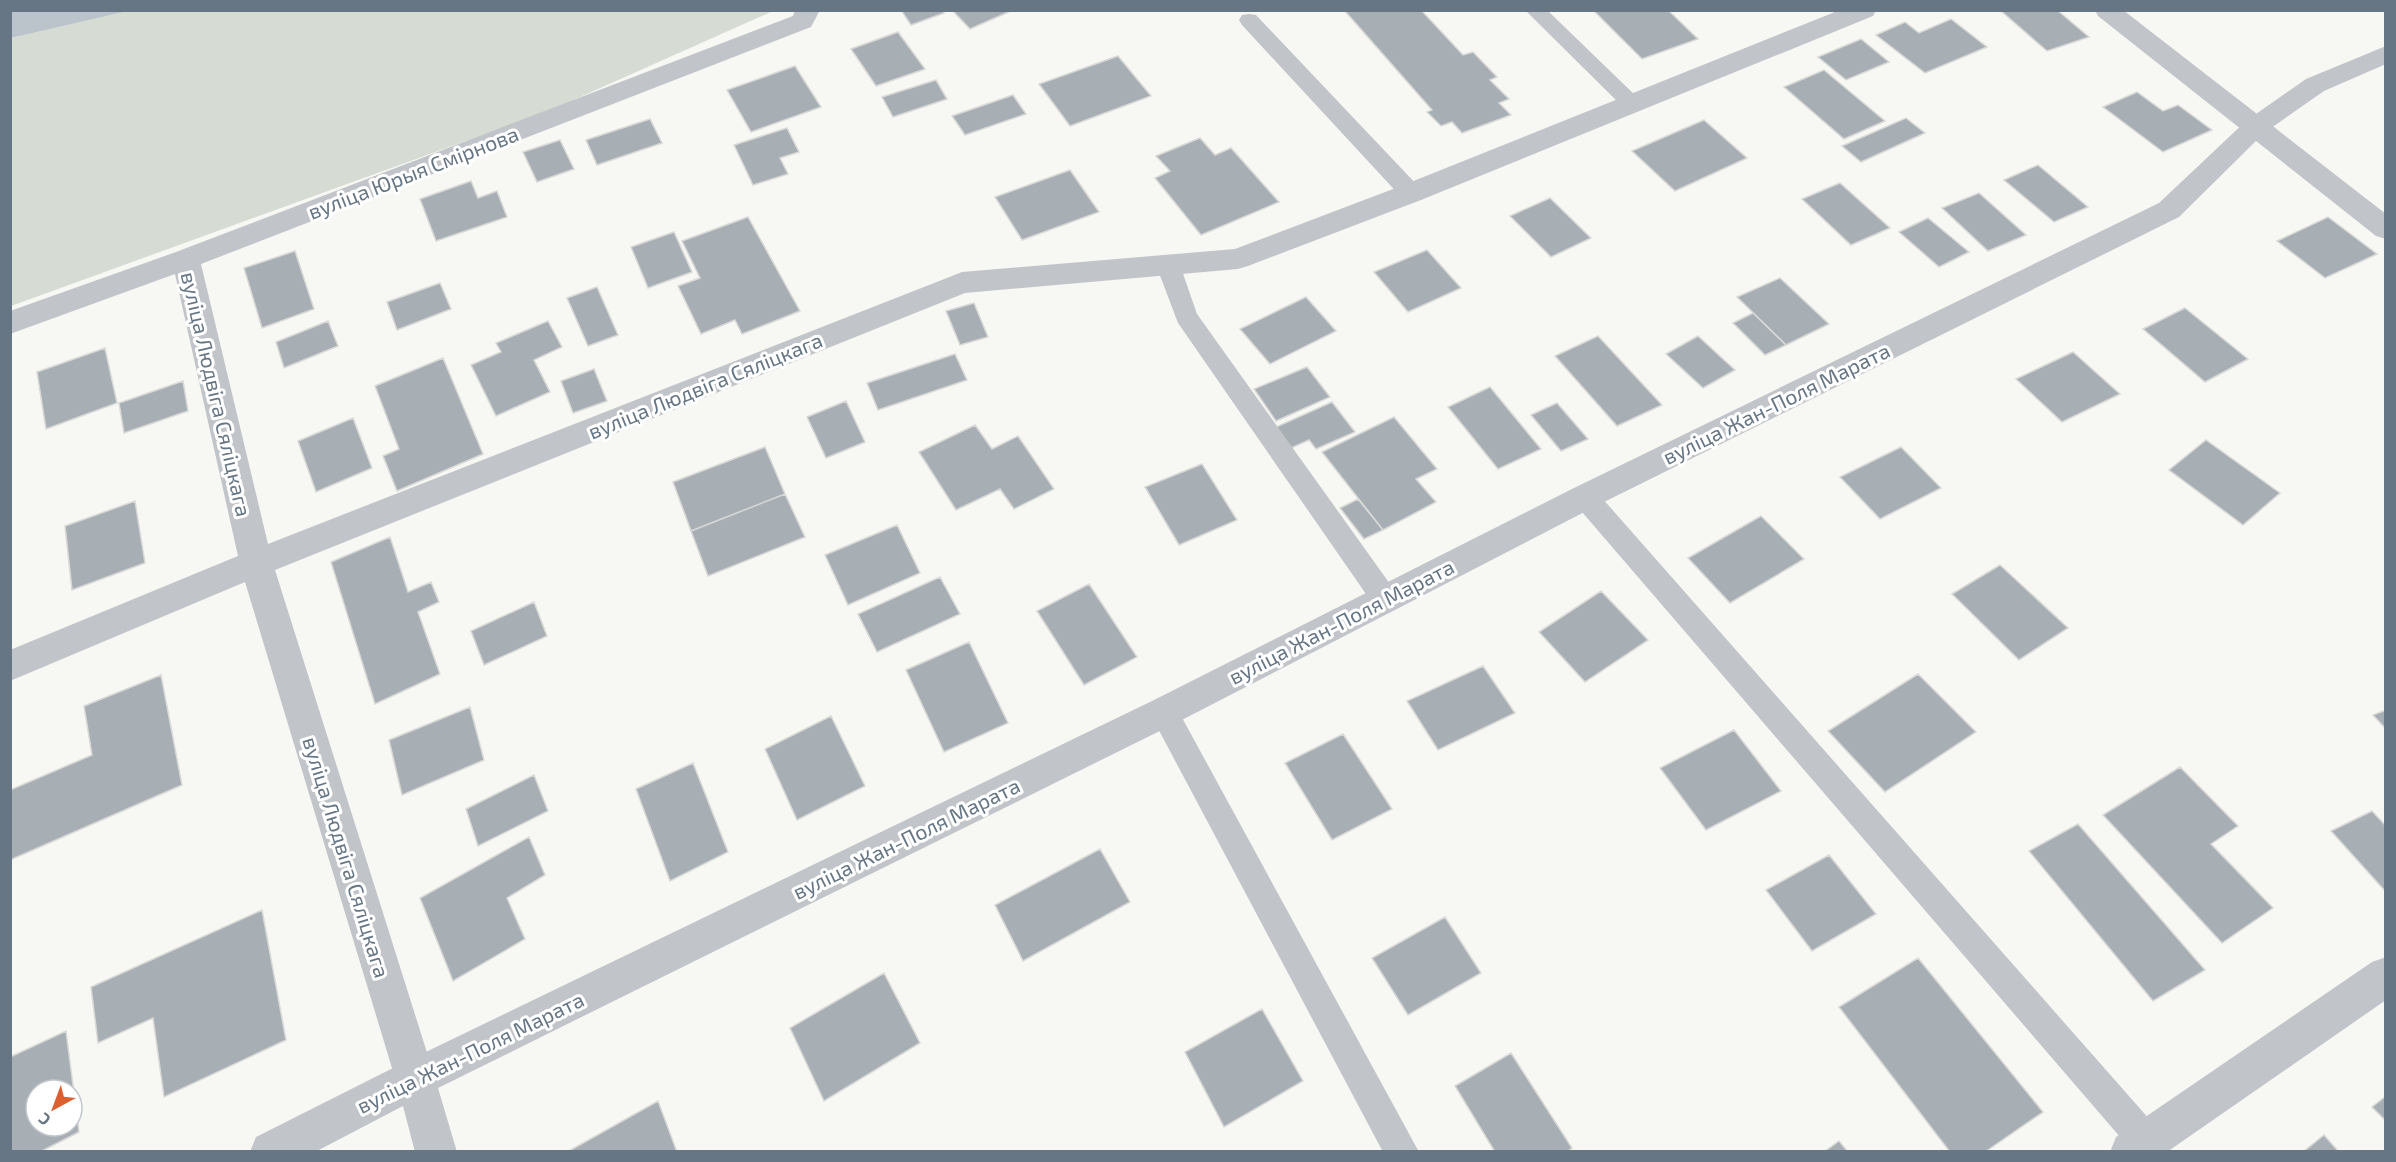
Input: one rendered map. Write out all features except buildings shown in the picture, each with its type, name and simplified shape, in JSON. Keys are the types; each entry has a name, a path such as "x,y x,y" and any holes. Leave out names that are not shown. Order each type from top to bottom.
{"street":[{"name":"вуліца Юрыя Смірнова","path":"10,323 186,259 802,21 808,10"},
{"name":"вуліца Людвіга Сяліцкага","path":"256,563 962,283 1238,259 1411,193 1864,10"},
{"path":"2107,10 2385,229"},
{"name":"вуліца Жан-Поля Марата","path":"271,1152 415,1078 1164,712 1585,497 2169,210 2255,127 2315,85 2385,54"},
{"name":"вуліца Людвіга Сяліцкага","path":"186,259 256,563 436,1152"},
{"path":"10,666 256,563"},
{"path":"2138,1146 2385,976"}],"lane":[{"path":"1535,10 1631,103"},
{"path":"1249,20 1411,193"},
{"path":"1168,265 1186,317 1385,599"},
{"path":"1585,497 2138,1146"},
{"path":"1164,712 1401,1152"}],"shaded area":[{"path":"11,10 127,10 127,11 11,38"},
{"path":"127,10 773,11 551,110 11,306 11,38"}]}
